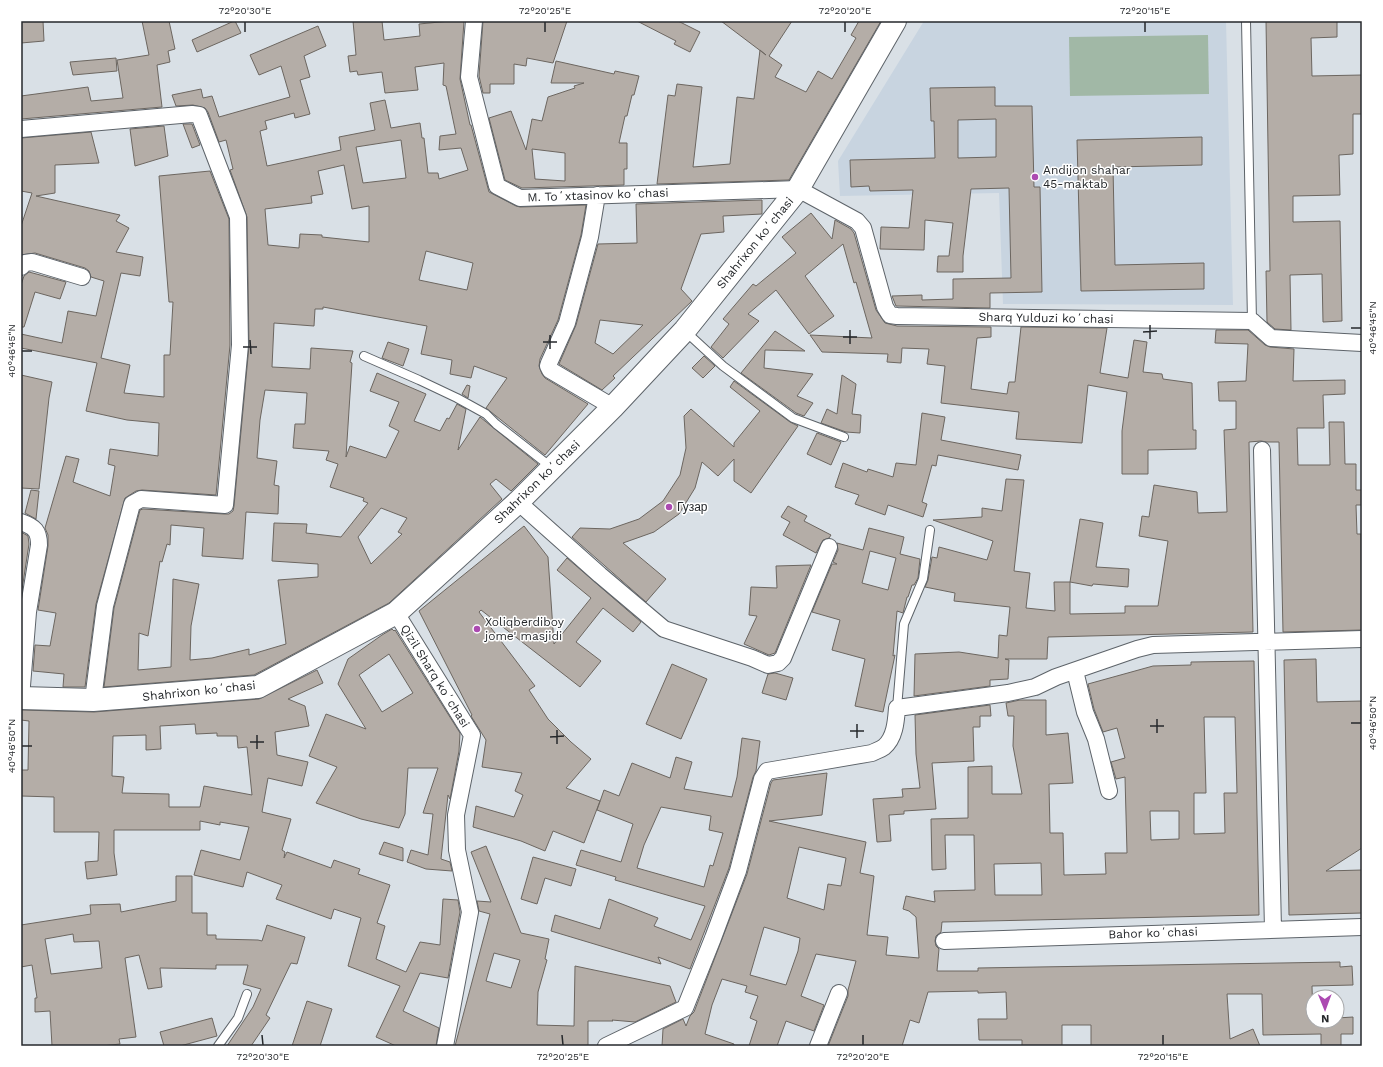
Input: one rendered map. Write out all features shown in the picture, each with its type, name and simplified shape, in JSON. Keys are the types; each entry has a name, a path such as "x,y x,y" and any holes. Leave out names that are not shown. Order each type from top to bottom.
{"street":[{"name":"M. Toʻxtasinov koʻchasi","path":"474,21 469,77 498,186 520,198 798,189"},
{"name":"Shahrixon koʻchasi","path":"21,698 93,700 258,686 396,612 518,502 613,407 685,330 798,189 895,21"},
{"path":"21,129 192,114 199,116 238,217 240,345 226,505 141,499 132,504 105,606 93,700"},
{"name":"Sharq Yulduzi koʻchasi","path":"798,189 857,221 863,228 885,307 890,315 1252,321"},
{"path":"597,195 590,237 567,323 548,363 548,366 550,370 613,407"},
{"path":"21,267 32,262 82,277"},
{"path":"1252,321 1271,338 1362,343"},
{"path":"1262,450 1273,929"},
{"path":"518,502 600,575 664,629 752,658 768,665 778,663 783,658 829,547"},
{"path":"21,522 36,530 39,536 39,545 28,612 21,698"},
{"name":"Qizil Sharq koʻchasi","path":"396,612 472,735 456,815 457,850 470,912 445,1046"},
{"path":"606,1046 685,1008 714,938 738,871 762,779 767,771 872,753 883,748 890,740 895,727 897,708 1008,693 1036,687 1056,677 1137,649 1153,645 1362,639"},
{"path":"1075,671 1085,712 1096,739 1109,791"},
{"name":"Bahor koʻchasi","path":"944,941 1362,927"},
{"path":"818,1046 839,993"}],"lane":[{"path":"1246,21 1252,321"},
{"path":"685,330 723,366 792,418 844,437"},
{"path":"364,356 457,398 486,414 496,424 552,468"},
{"path":"897,708 904,624 923,579 930,530"},
{"path":"218,1046 238,1018 247,994"}],"shaded area":[{"name":"Andijon shahar 45-maktab","path":"924,21 1226,21 1233,305 1003,304 999,193 840,196 838,161"}],"green space":[{"path":"1208,35 1209,94 1070,96 1069,37"}],"building":[{"path":"21,21 43,21 44,41 21,43"},
{"path":"142,21 169,21 175,49 168,51 170,62 157,65 162,107 21,119 21,96 88,87 91,101 123,98 117,60 149,55"},
{"path":"234,21 241,33 197,52 192,40"},
{"path":"353,21 382,21 384,40 420,36 419,24 464,21 460,79 470,125 489,192 520,207 586,205 581,235 558,320 540,359 539,366 545,378 588,404 545,455 486,408 507,378 474,366 471,378 450,374 452,360 421,354 427,326 323,307 323,309 315,309 314,326 274,323 272,367 310,369 311,348 353,351 350,362 352,363 346,457 350,446 386,458 399,431 389,426 399,402 370,391 377,373 426,394 414,421 440,431 447,418 449,419 457,404 466,409 458,450 480,417 538,464 511,491 496,479 490,484 502,499 389,603 254,675 104,687 114,608 140,510 229,514 233,511 234,506 249,346 247,217 230,170 233,169 226,140 219,142 208,112 205,108 193,105 176,106 172,95 201,89 203,98 212,96 219,117 290,97 281,66 259,75 250,55 318,26 326,46 304,56 310,77 300,80 310,114 295,118 294,113 265,121 267,129 260,131 267,166 341,150 339,137 375,130 370,103 385,100 391,128 420,123 422,138 424,138 428,173 438,173 439,179 468,170 461,148 439,150 440,136 456,134 446,86 443,85 444,63 415,67 418,90 385,93 382,72 358,75 357,71 350,72 348,56 356,55","holes":["401,140 406,178 363,183 356,147","344,165 352,209 369,206 369,242 322,237 322,235 300,234 299,248 268,245 265,209 312,203 311,196 323,194 318,171","426,251 473,263 467,290 419,280","265,390 307,393 305,424 295,424 293,448 329,451 326,460 338,464 330,487 364,498 363,501 368,503 341,537 306,533 307,524 274,523 272,561 318,564 318,577 278,580 286,644 249,655 249,649 212,658 190,660 191,626 199,584 173,579 171,667 138,670 139,633 148,636 160,561 162,562 167,544 170,545 171,525 204,528 202,556 243,559 246,512 278,514 279,486 274,485 277,461 257,458 260,420","381,508 407,518 398,532 402,534 371,564 358,537"]},
{"path":"483,21 567,21 553,63 527,58 526,66 514,64 514,84 490,84 490,93 483,93 479,76"},
{"path":"637,21 678,21 700,32 690,52 674,44 676,41"},
{"path":"721,21 792,21 769,56 782,65 775,77 806,92 818,71 832,79 856,38 851,35 859,21 881,21 789,180 657,184 668,95 675,96 677,84 702,87 693,167 730,164 737,97 754,99 760,50"},
{"path":"1266,21 1337,21 1337,37 1311,38 1312,76 1362,75 1362,114 1353,114 1353,154 1339,155 1340,195 1293,196 1293,222 1340,221 1342,321 1323,322 1322,274 1290,275 1291,330 1275,329 1267,322 1266,271 1270,271"},
{"path":"116,58 117,71 73,75 70,62"},
{"path":"556,61 614,74 615,71 639,76 634,95 632,95 627,116 625,116 619,143 627,143 627,169 624,169 624,185 522,188 505,180 489,118 511,111 526,150 532,119 542,121 548,97 575,88 574,86 584,83 551,83","holes":["532,149 565,153 565,181 535,179"]},
{"path":"995,87 995,106 1032,106 1034,187 1040,187 1042,292 990,293 990,308 896,306 892,296 922,295 922,300 953,299 953,279 1011,278 1009,188 971,189 963,256 963,272 937,272 938,256 949,256 953,223 925,220 924,250 880,249 881,227 909,228 913,190 870,191 869,186 851,187 850,160 935,158 934,121 931,121 930,88","holes":["996,119 996,157 958,158 958,120"]},
{"path":"183,124 192,124 200,145 192,148"},
{"path":"164,126 168,156 135,166 130,129"},
{"path":"91,132 99,163 55,165 55,193 36,196 120,215 116,221 129,228 116,252 143,257 140,276 121,273 101,358 130,365 124,393 164,397 164,355 170,355 173,302 169,302 159,176 210,171 229,219 230,345 216,495 142,490 136,491 125,498 96,604 85,687 63,687 64,674 33,671 35,645 50,646 56,613 38,610 48,546 48,535 45,528 66,456 79,459 73,482 110,496 115,466 108,464 110,449 158,456 159,423 127,420 86,411 97,363 21,348 21,334 62,343 68,311 96,316 104,281 91,277 89,271 85,268 35,253 21,255 21,226 32,193 21,191 21,138"},
{"path":"1202,137 1202,165 1113,167 1115,265 1204,263 1204,289 1081,291 1077,140"},
{"path":"762,200 762,214 723,216 724,232 701,234 681,289 692,301 613,376 615,378 602,390 559,364 576,325 598,244 637,243 636,204","holes":["600,320 643,325 613,354 595,343"]},
{"path":"811,213 832,239 835,220 851,229 854,233 876,310 885,323 897,326 991,327 991,337 977,338 971,389 1007,394 1009,382 1015,382 1021,327 1107,328 1100,373 1128,378 1134,340 1147,342 1143,372 1162,374 1163,379 1192,383 1193,430 1196,430 1196,449 1148,450 1148,474 1122,474 1122,431 1127,392 1088,385 1082,443 1016,439 1019,412 941,403 945,366 927,364 929,349 902,348 901,363 887,362 888,354 822,352 810,335 872,338 856,282 854,283 843,244 805,276 834,316 809,334 776,290 748,314 759,321 723,358 711,347 729,324 723,319 753,284 756,286 796,253 782,237"},
{"path":"29,272 66,282 60,299 35,292 24,327 21,327 21,285 24,276"},
{"path":"1216,330 1248,330 1265,345 1270,347 1294,349 1293,381 1345,380 1345,394 1323,395 1324,428 1297,428 1298,465 1330,465 1329,422 1344,422 1345,464 1356,464 1356,490 1362,490 1362,505 1356,505 1357,534 1361,534 1362,630 1283,632 1279,442 1249,442 1253,632 1048,637 1047,659 1005,659 1009,660 1008,679 990,680 990,686 914,696 915,654 959,652 998,658 999,635 1007,636 1010,607 954,601 955,593 925,587 928,580 932,557 937,558 939,547 987,560 993,541 933,520 982,517 982,508 1002,511 1006,479 1024,480 1014,571 1030,573 1026,608 1055,611 1054,582 1070,582 1070,614 1125,613 1125,606 1158,606 1168,541 1139,536 1142,516 1149,517 1154,485 1197,492 1198,513 1227,512 1224,430 1236,429 1236,401 1219,401 1218,382 1246,381 1248,344 1215,343"},
{"path":"775,331 805,351 765,350 764,368 813,374 797,396 813,403 804,416 796,413 741,373"},
{"path":"388,342 409,349 403,366 382,358"},
{"path":"704,356 715,366 703,378 692,368"},
{"path":"21,375 52,382 39,489 21,488"},
{"path":"842,375 856,384 852,414 861,415 860,433 846,432 821,423 827,409 837,414"},
{"name":"Гузар","path":"734,381 790,422 798,426 751,493 734,481 734,459 718,476 702,462 695,488 679,514 654,532 623,543 666,579 646,602 572,537 580,528 610,529 639,519 663,501 680,475 686,448 684,416 691,409 734,447 734,443 760,411 730,387"},
{"path":"467,385 470,386 468,398 462,394"},
{"path":"922,413 945,417 941,440 1021,455 1018,470 938,455 936,466 932,465 922,502 927,504 923,517 888,505 885,515 855,504 859,495 835,487 843,463 867,472 868,469 893,477 896,463 916,465"},
{"path":"817,433 841,442 831,465 807,454"},
{"path":"31,490 39,491 36,519 25,513"},
{"path":"788,506 807,516 804,521 831,535 829,538 823,540 816,553 783,535 790,522 781,517"},
{"path":"1080,519 1103,523 1096,567 1129,569 1128,587 1093,584 1092,586 1070,582"},
{"path":"524,526 548,557 554,644 591,598 557,570 567,558 641,622 633,632 603,608 576,642 601,661 580,687 481,610 479,612 535,686 529,690 548,719 591,759 566,788 600,801 584,843 553,831 545,851 521,841 473,827 476,806 514,817 523,795 515,791 522,773 482,767 486,740 471,716 472,715 419,611"},
{"path":"869,528 904,537 900,554 920,559 918,578 914,585 912,585 903,613 897,611 893,656 895,655 883,712 855,706 865,659 832,650 840,620 812,612 832,564 837,564 833,562 838,550 837,543 863,550","holes":["870,551 896,558 888,590 862,583"]},
{"path":"21,532 28,536 29,544 21,596"},
{"path":"811,565 775,653 769,655 744,644 757,616 749,615 751,587 777,588 776,566"},
{"path":"392,629 394,631 395,630 460,733 459,751 450,799 448,795 441,859 450,862 452,871 426,869 407,862 411,850 428,855 433,814 423,813 438,768 408,768 405,814 399,828 361,819 316,803 337,767 309,756 326,714 366,729 338,684 348,659","holes":["389,654 413,693 382,712 359,675"]},
{"path":"1316,659 1317,702 1362,701 1362,848 1326,871 1362,870 1362,913 1289,915 1284,660"},
{"path":"1254,661 1259,915 942,922 941,932 936,936 935,941 936,946 939,949 937,971 978,971 978,968 1340,962 1340,967 1352,966 1353,985 1312,986 1312,989 1305,989 1305,1029 1345,1029 1345,1018 1353,1017 1353,1034 1341,1034 1341,1046 1321,1046 1321,1034 1263,1035 1262,994 1227,994 1230,1039 1253,1029 1260,1046 1091,1046 1091,1025 1062,1025 1062,1046 1022,1046 1022,1040 979,1040 978,1019 1007,1019 1006,992 978,993 978,991 928,992 919,1023 910,1020 902,1046 828,1046 848,996 848,990 856,961 816,954 801,996 824,1005 814,1031 786,1021 777,1046 749,1046 757,1021 750,1018 758,996 745,992 747,986 722,979 712,1005 705,1034 734,1044 734,1046 662,1046 663,1029 683,1019 686,1026 690,1016 694,1012 747,874 773,780 827,773 822,815 769,821 866,842 860,873 874,876 867,935 888,937 886,955 919,958 916,917 909,911 903,909 906,896 935,902 934,891 975,890 974,835 945,835 946,869 932,870 931,819 968,818 968,767 992,766 992,794 1022,794 1013,746 1014,716 1008,716 1006,703 1020,700 1046,700 1046,735 1068,733 1073,783 1049,784 1050,833 1063,833 1064,875 1106,874 1105,853 1127,853 1125,777 1116,779 1111,762 1125,758 1117,728 1103,732 1094,709 1088,684 1153,666 1191,665 1191,662","holes":["1204,717 1235,717 1237,793 1224,793 1225,833 1194,834 1194,793 1206,793","1150,811 1179,811 1179,839 1151,840","799,847 846,858 841,886 828,884 824,910 787,898","1041,863 1042,895 995,895 994,864","764,927 800,938 798,951 786,985 750,975"]},
{"path":"672,664 707,679 681,739 646,724"},
{"path":"317,670 323,683 288,699 305,706 309,726 275,732 277,755 308,762 302,786 268,778 262,812 291,819 282,850 285,852 284,858 287,852 331,868 334,860 360,869 358,874 390,885 377,923 385,926 376,959 406,972 420,942 440,945 443,899 458,900 460,912 448,978 420,973 403,1011 439,1028 436,1046 396,1046 376,1037 400,986 348,966 361,918 334,909 331,919 276,899 282,885 247,872 243,887 194,875 201,850 240,860 249,827 220,822 220,825 200,821 200,830 114,830 114,853 117,875 87,879 85,862 98,861 99,832 54,832 54,797 21,796 21,770 28,770 29,721 21,720 21,710 94,712 259,699","holes":["195,724 196,734 217,733 217,736 237,736 238,748 247,747 252,795 204,786 200,807 169,807 169,794 122,793 124,777 112,776 113,736 146,735 146,750 161,749 160,726"]},
{"path":"775,673 793,678 786,700 762,693 768,674"},
{"path":"990,705 991,716 980,716 980,727 973,727 974,761 932,763 936,809 904,811 904,814 889,815 891,841 877,842 873,799 903,797 902,789 920,788 916,754 915,715"},
{"path":"742,738 760,741 756,771 753,777 729,868 690,969 658,957 661,964 551,931 555,915 600,929 609,899 658,918 654,926 691,940 705,906 615,880 616,877 576,865 581,850 621,862 633,824 597,810 604,790 619,796 632,763 670,778 676,757 692,762 684,789 732,797 737,777","holes":["661,807 711,816 709,830 723,833 713,866 710,865 704,887 637,868 644,845"]},
{"path":"384,842 403,848 403,861 379,854"},
{"path":"486,846 521,933 549,939 545,959 547,960 538,992 537,1025 574,1026 575,966 670,986 676,1002 635,1022 612,1020 613,1021 588,1021 588,1046 455,1046 490,914 479,911 477,901 491,902 471,852","holes":["494,953 520,960 511,988 486,981"]},
{"path":"533,857 576,869 571,886 545,878 537,904 521,899"},
{"path":"176,876 192,876 192,913 207,913 207,935 216,935 216,939 262,941 267,925 305,937 297,964 291,963 266,1015 270,1018 251,1046 227,1046 253,1007 261,989 243,984 248,965 216,965 216,969 160,968 162,987 148,989 139,955 125,958 136,1037 119,1039 120,1044 102,1046 52,1046 50,1011 35,1012 35,998 37,998 32,965 21,967 21,925 91,914 90,905 120,904 121,912 176,901","holes":["73,934 74,942 99,941 102,968 51,974 45,939"]},
{"path":"307,1001 332,1009 320,1046 292,1046"},
{"path":"212,1018 217,1036 180,1046 164,1046 160,1032"}],"place":[{"name":"Andijon shahar 45-maktab","path":"1035,177"},
{"name":"Гузар","path":"669,507"},
{"name":"Xoliqberdiboy jome' masjidi","path":"477,629"}]}
